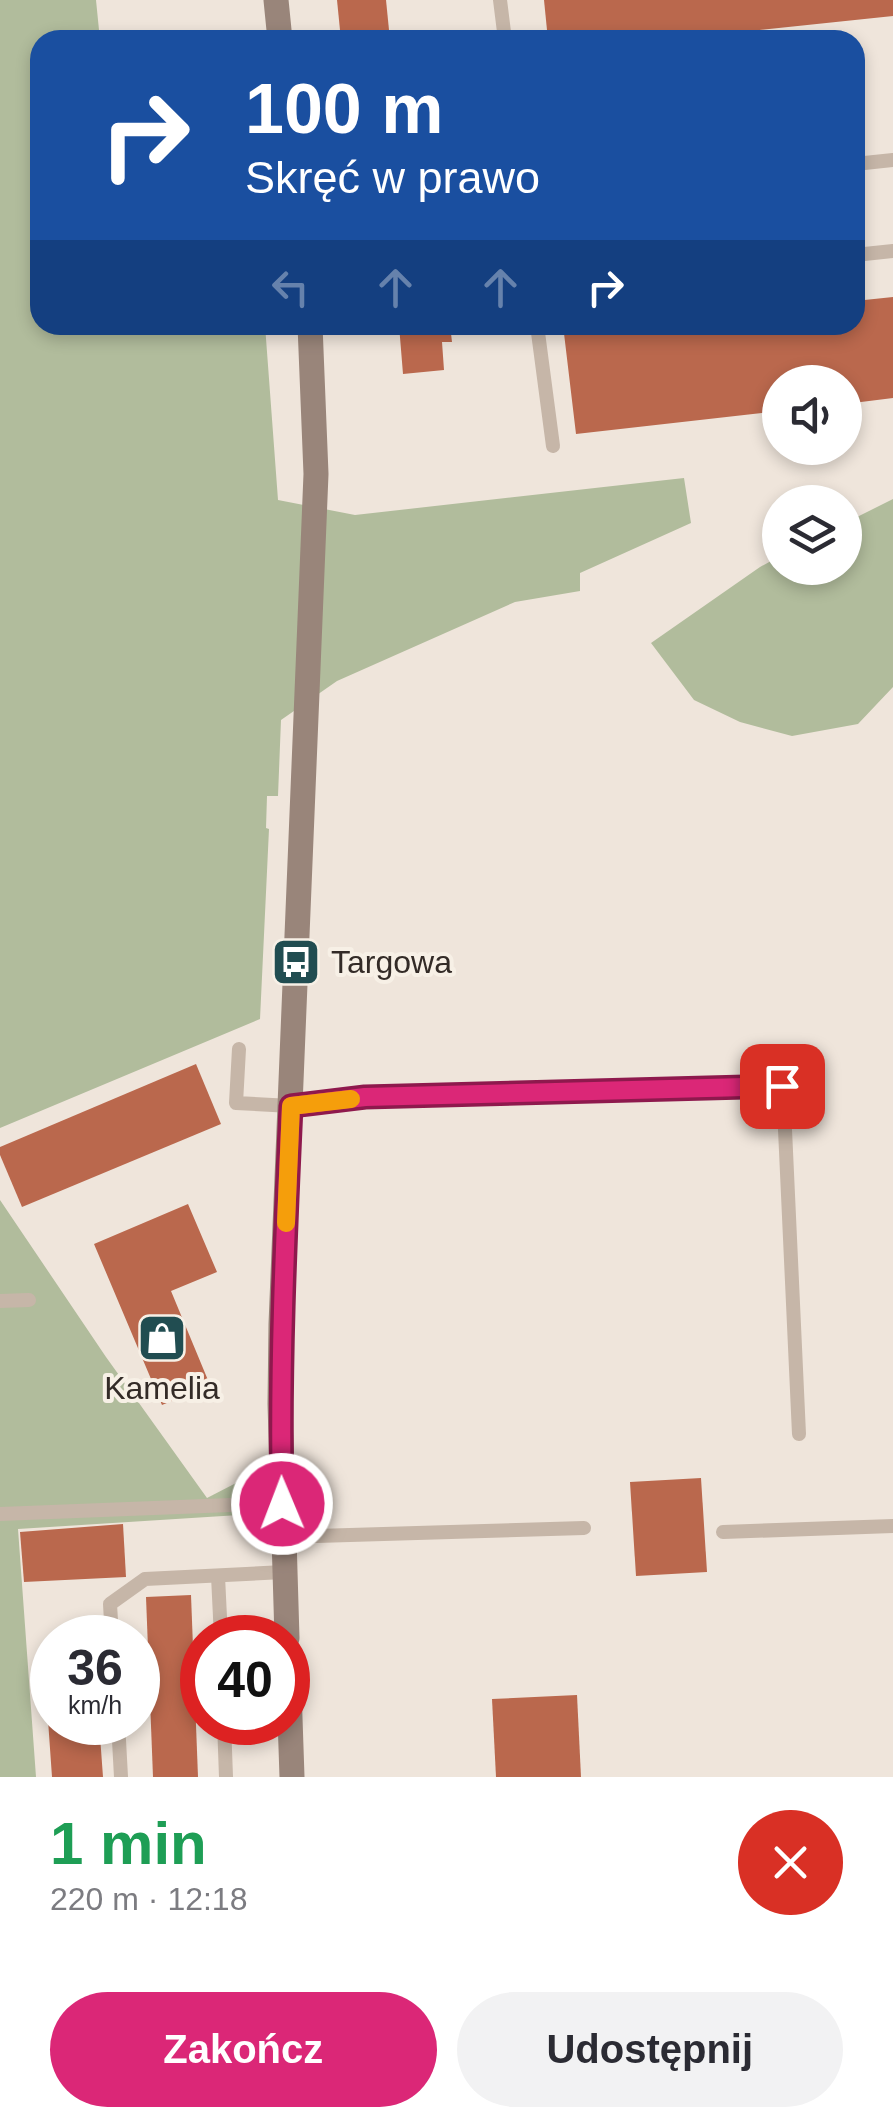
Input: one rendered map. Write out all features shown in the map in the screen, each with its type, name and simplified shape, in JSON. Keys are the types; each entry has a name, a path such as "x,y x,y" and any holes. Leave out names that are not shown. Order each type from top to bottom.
{"street":[{"path":"276,0 279,30"},
{"path":"286,1615 280,1356 316,474 310,335"},
{"path":"291,1745 292,1777"}],"lane":[{"path":"500,0 504,30"},
{"path":"865,163 893,160"},
{"path":"865,254 893,251"},
{"path":"538,335 552,446"},
{"path":"239,1049 236,1103 291,1106 365,1097 782,1086 799,1434"},
{"path":"0,1301 29,1300"},
{"path":"0,1514 282,1504"},
{"path":"723,1532 893,1526"},
{"path":"283,1537 584,1528"},
{"path":"111,1615 110,1604 145,1579 284,1572"},
{"path":"218,1576 220,1615"},
{"path":"119,1745 121,1777"},
{"path":"225,1745 226,1777"}],"green space":[{"path":"0,0 96,0 99,30 30,30 30,335 266,335 278,500 355,515 684,478 691,523 580,573 580,591 515,602 337,681 281,720 278,796 267,796 269,829 260,1019 0,1128"},
{"path":"893,499 893,687 858,724 792,736 740,722 694,700 651,643 762,566 762,585 862,585 862,514"},
{"path":"0,1200 207,1498 238,1482 239,1515 18,1529 30,1745 34,1745 36,1777 0,1777"}],"building":[{"path":"337,0 386,0 389,30 340,30"},
{"path":"544,0 893,0 893,16 760,30 547,30"},
{"path":"893,297 893,398 862,402 862,365 762,365 762,413 576,434 564,335 865,335 865,300"},
{"path":"400,335 451,335 452,342 442,342 444,370 403,374"},
{"path":"196,1064 221,1124 22,1207 0,1147"},
{"name":"Kamelia","path":"188,1204 217,1272 171,1291 210,1385 162,1405 94,1244"},
{"path":"701,1478 707,1572 636,1576 630,1482"},
{"path":"123,1524 126,1577 24,1582 20,1532"},
{"path":"191,1595 192,1615 180,1615 180,1745 197,1745 198,1777 153,1777 152,1745 160,1745 160,1615 147,1615 146,1597"},
{"path":"577,1695 581,1777 496,1777 492,1699"},
{"path":"50,1745 101,1745 103,1777 52,1777"}],"slow traffic":[{"path":"286,1223 291,1106 351,1099"}],"place":[{"name":"Targowa","path":"296,962"},
{"name":"Kamelia","path":"162,1338"}],"route":[{"path":"282,1504 281,1324 291,1106 365,1097 782,1086"}]}
